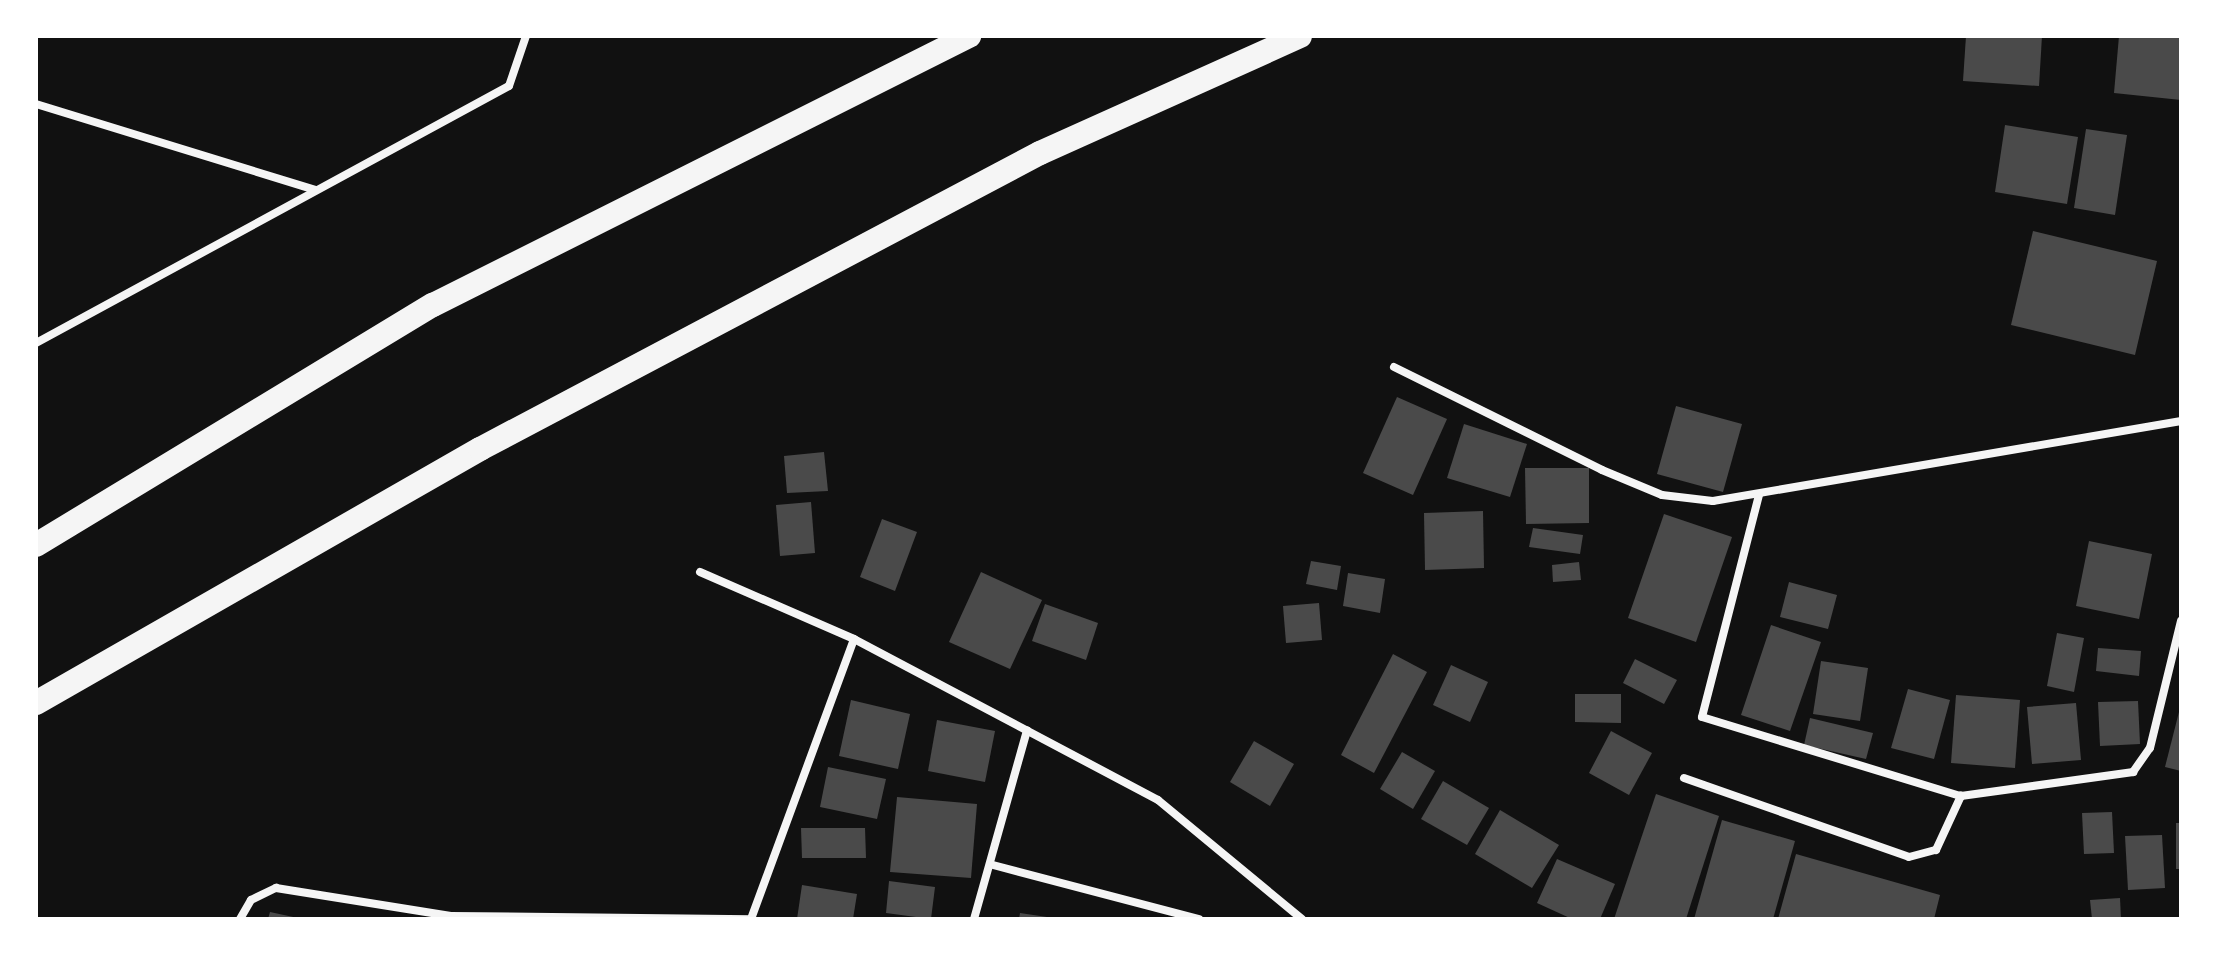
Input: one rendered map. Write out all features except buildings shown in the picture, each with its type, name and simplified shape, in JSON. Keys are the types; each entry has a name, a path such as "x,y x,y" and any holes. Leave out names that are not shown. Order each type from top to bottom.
{"highway":[{"path":"36,545 433,305 969,36"},
{"path":"36,703 480,449 1040,153 1300,36"}],"street":[{"path":"36,343 509,86 526,36"},
{"path":"36,104 315,190"},
{"path":"1394,367 1662,495 1713,501 2181,421"},
{"path":"1759,495 1702,717 1961,796 2133,772 2150,748 2181,621"},
{"path":"700,572 854,639 1158,800 1302,919"},
{"path":"240,919 251,900 276,888 451,918 751,919 854,639"},
{"path":"974,919 993,865 1027,730"},
{"path":"1684,778 1909,857 1936,850 1961,796"},
{"path":"993,865 1199,919"}]}
